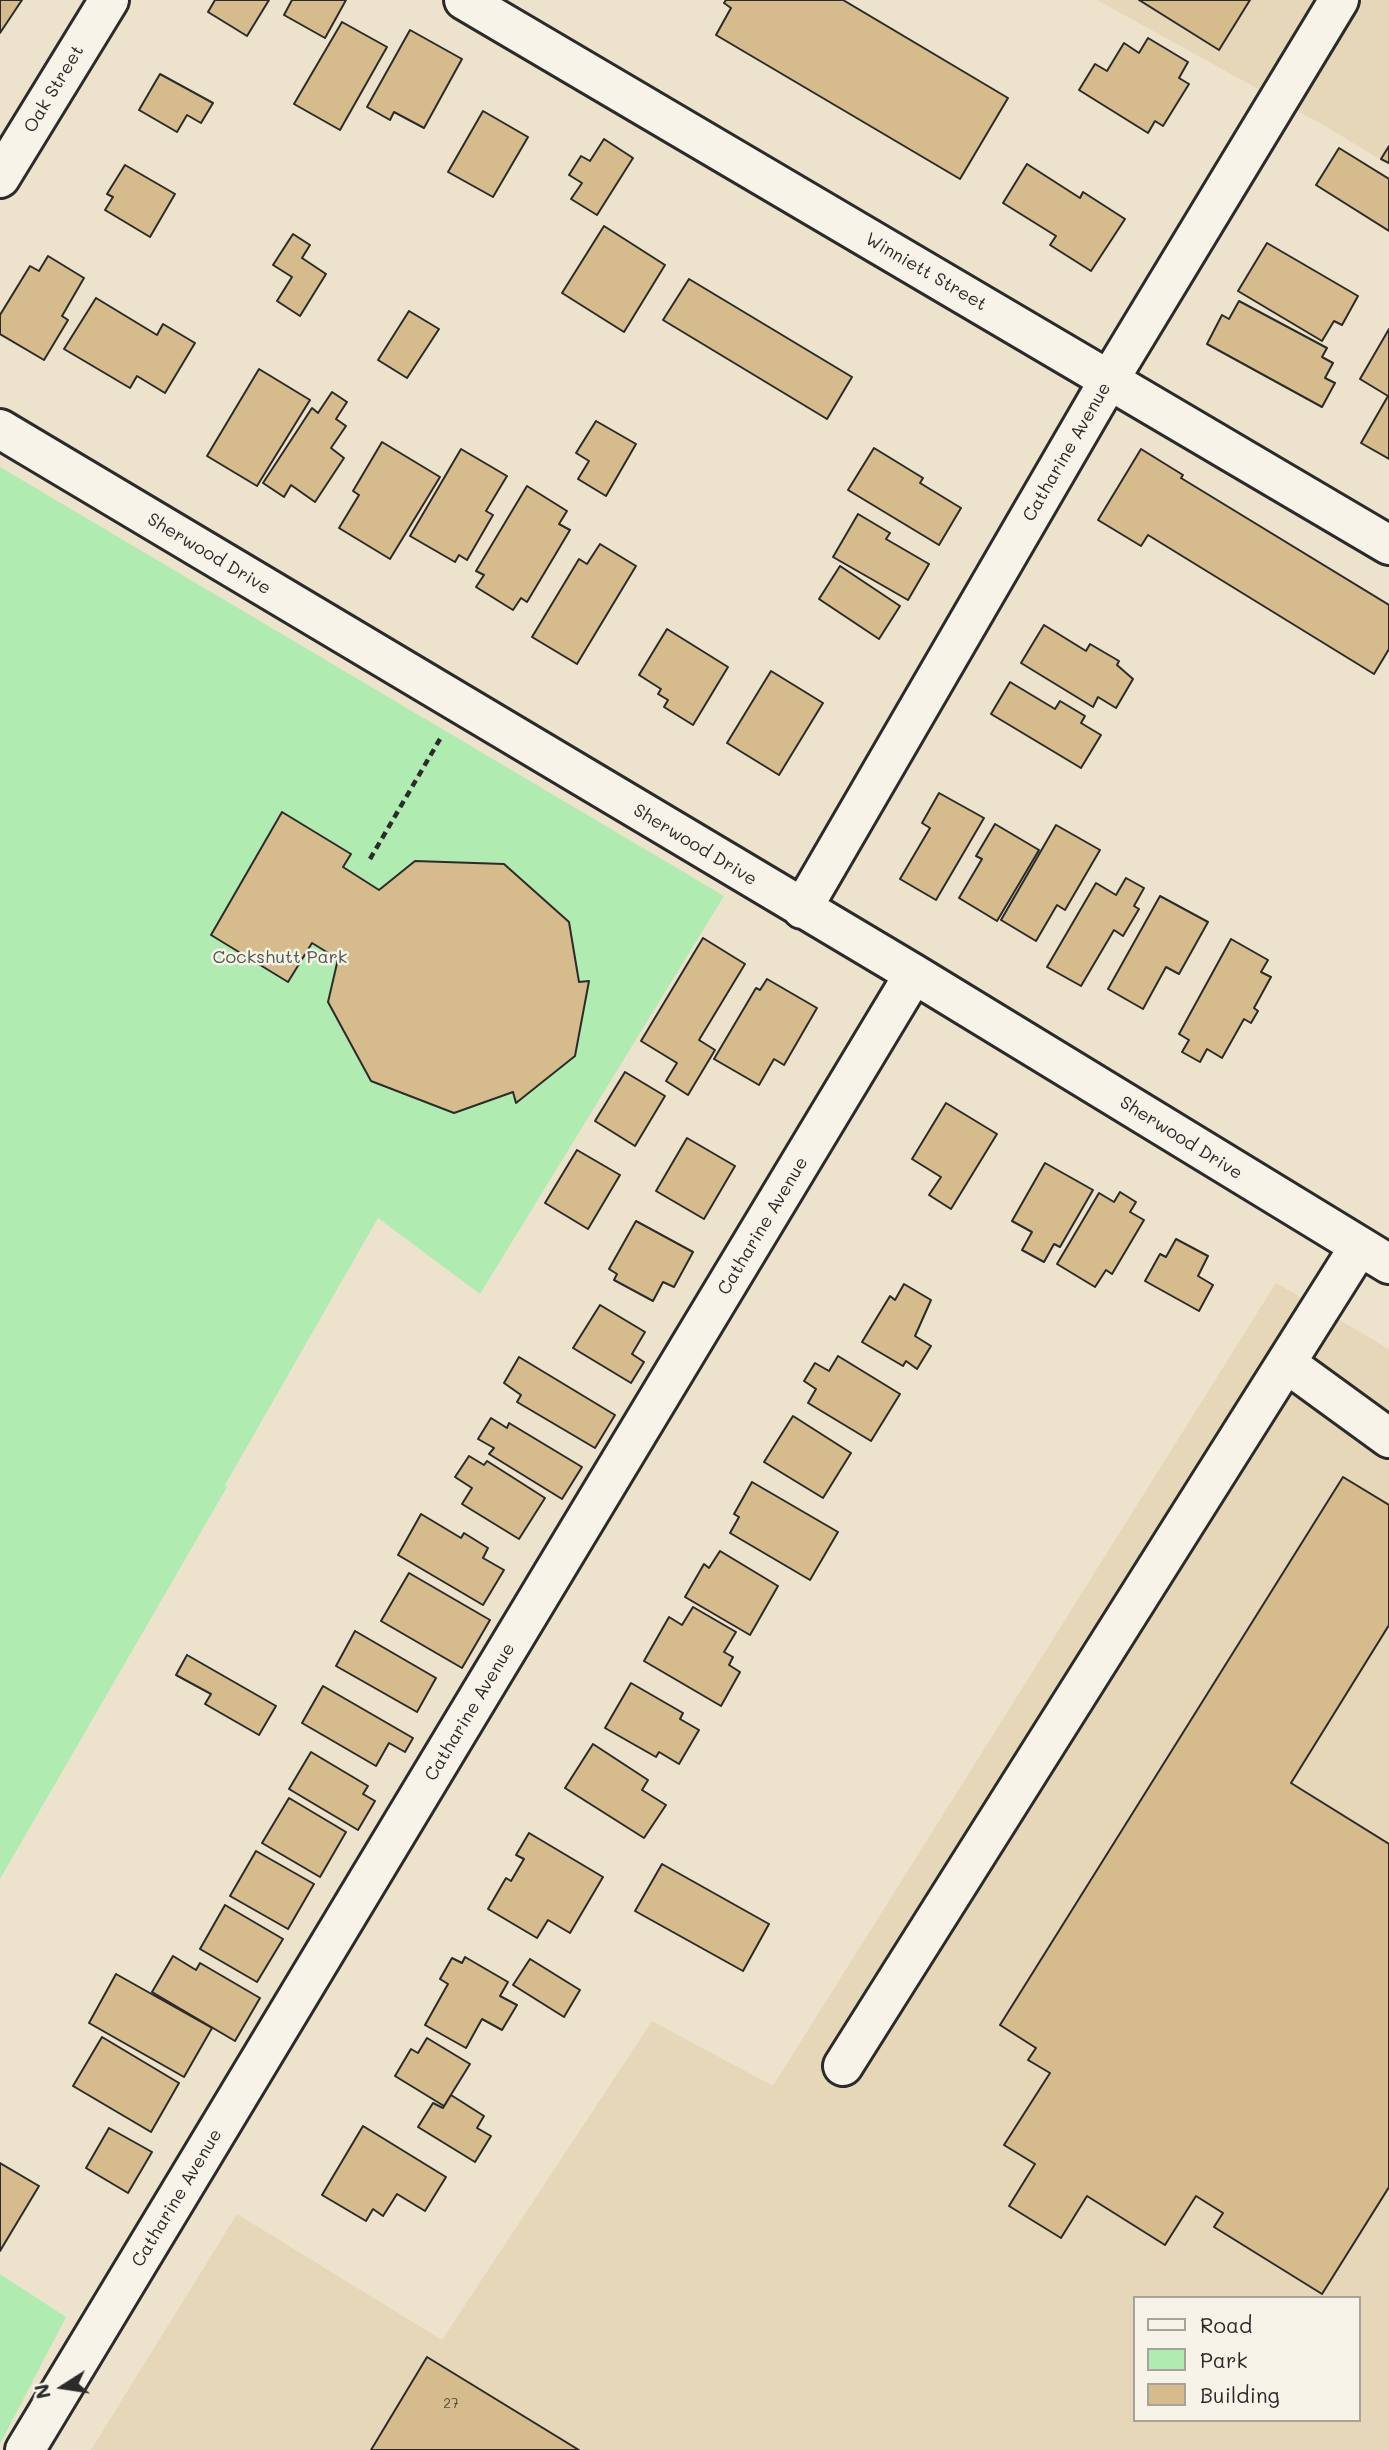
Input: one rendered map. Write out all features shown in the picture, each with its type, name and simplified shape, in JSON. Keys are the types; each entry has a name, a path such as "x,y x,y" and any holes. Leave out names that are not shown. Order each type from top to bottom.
{"street":[{"name":"Oak Street","path":"0,178 109,0"},
{"name":"Winniett Street","path":"464,0 1389,545"},
{"name":"Catharine Avenue","path":"802,909 1109,380 1339,0"},
{"name":"Sherwood Drive","path":"0,429 914,974 1374,1256"},
{"name":"Catharine Avenue","path":"25,2450 914,974"},
{"path":"843,2066 1286,1363 1374,1256"},
{"path":"1286,1363 1389,1438"}],"path":[{"path":"370,859 460,704"}],"shaded area":[{"path":"1097,0 1389,0 1389,165 1327,127"},
{"path":"1276,1283 1389,1349 1389,2450 91,2450 237,2214 442,2340 652,2021 773,2086"}],"green space":[{"name":"Cockshutt Park","path":"0,467 724,896 480,1294 378,1218 225,1485 227,1487 0,1879"},
{"path":"0,2274 66,2317 0,2444"}],"building":[{"path":"0,0 22,0 0,33"},
{"path":"215,0 269,0 247,36 208,12"},
{"path":"292,0 346,0 325,38 284,15"},
{"path":"726,0 843,0 1008,98 960,179 716,35 731,8 724,3"},
{"path":"1139,0 1250,0 1219,50"},
{"path":"342,22 387,47 340,130 294,104"},
{"path":"410,30 462,59 424,128 394,112 390,120 367,107"},
{"path":"1148,38 1188,62 1179,78 1189,84 1163,126 1155,121 1148,133 1079,90 1095,64 1107,71 1124,43 1139,53"},
{"path":"160,74 213,103 201,123 187,115 177,132 139,110"},
{"path":"483,111 528,137 493,197 448,172"},
{"path":"604,139 633,158 597,215 571,199 582,183 569,175 581,156 590,161"},
{"path":"1389,146 1389,163 1381,159"},
{"path":"1339,148 1389,179 1389,231 1316,185"},
{"path":"1027,164 1080,198 1083,192 1125,219 1091,271 1050,245 1056,236 1003,203"},
{"path":"125,165 175,194 150,237 105,210 113,197 107,194"},
{"path":"604,226 665,265 624,332 562,293"},
{"path":"293,234 310,245 302,258 326,274 300,316 277,301 292,277 273,265"},
{"path":"1267,243 1358,296 1342,325 1334,321 1322,341 1238,291"},
{"path":"48,256 84,278 62,316 68,320 44,360 0,334 0,315 30,266 39,271"},
{"path":"689,279 852,377 827,419 663,320"},
{"path":"96,298 157,335 163,324 195,343 165,393 137,376 130,388 64,349"},
{"path":"1239,301 1327,348 1322,357 1333,363 1325,378 1335,383 1322,407 1207,344 1222,315 1229,319"},
{"path":"409,311 439,329 407,378 378,360"},
{"path":"1389,329 1389,459 1361,443 1388,396 1360,379"},
{"path":"259,369 310,400 257,486 207,456"},
{"path":"332,392 347,402 336,419 346,426 331,448 344,458 315,502 291,485 284,497 263,483 312,408 318,413"},
{"path":"596,421 636,444 606,496 578,479 589,461 576,453"},
{"path":"382,442 440,477 390,559 339,528 359,495 353,491"},
{"path":"874,448 923,478 920,483 961,508 939,545 848,490"},
{"path":"461,449 507,476 486,511 493,515 467,560 459,555 455,562 410,536"},
{"path":"1141,449 1183,475 1181,478 1389,605 1389,649 1374,674 1148,535 1141,546 1098,520"},
{"path":"527,486 567,511 559,524 570,530 527,602 521,598 513,610 476,587 484,575 476,571"},
{"path":"858,514 890,533 886,539 929,564 908,600 833,557"},
{"path":"600,544 636,566 577,664 532,637 579,559 587,564"},
{"path":"840,566 900,606 879,639 819,599"},
{"path":"1044,625 1086,651 1090,644 1119,661 1117,665 1133,679 1116,708 1098,697 1093,707 1021,663"},
{"path":"667,629 728,667 693,725 664,707 668,700 658,694 661,689 639,675"},
{"path":"771,671 823,703 779,775 727,743"},
{"path":"1010,682 1055,709 1060,701 1085,716 1081,723 1101,735 1081,768 991,714"},
{"path":"939,793 984,818 936,900 900,879 930,828 922,823"},
{"path":"282,812 351,854 343,867 379,890 415,861 504,864 569,922 579,982 589,981 575,1056 516,1103 513,1092 454,1113 371,1081 328,1002 338,959 312,943 288,982 211,935"},
{"path":"995,824 1039,850 997,921 959,898 982,859 976,856"},
{"path":"1056,825 1100,850 1065,910 1057,905 1036,941 1001,920"},
{"path":"1126,878 1144,888 1134,906 1139,909 1123,936 1114,930 1081,986 1047,967 1096,883 1116,895"},
{"path":"1160,896 1208,922 1179,974 1166,967 1143,1009 1108,989"},
{"path":"703,938 745,964 699,1040 715,1050 688,1095 666,1081 677,1063 641,1041"},
{"path":"1231,939 1268,960 1261,972 1271,977 1254,1008 1258,1011 1251,1023 1244,1019 1222,1058 1207,1049 1200,1062 1182,1052 1189,1040 1179,1034"},
{"path":"767,979 817,1008 784,1065 774,1059 759,1085 714,1059 756,988 760,990"},
{"path":"625,1072 665,1096 635,1146 595,1121"},
{"path":"946,1103 997,1134 951,1209 929,1195 941,1177 912,1159"},
{"path":"687,1138 735,1166 704,1219 656,1191"},
{"path":"577,1150 620,1175 588,1229 545,1203"},
{"path":"1045,1163 1093,1190 1060,1247 1054,1244 1044,1262 1022,1250 1032,1232 1012,1221"},
{"path":"1120,1192 1136,1202 1130,1212 1144,1220 1112,1274 1106,1270 1095,1287 1057,1264 1099,1193 1114,1202"},
{"path":"636,1221 693,1252 674,1287 663,1282 653,1301 614,1280 617,1274 609,1269"},
{"path":"1176,1239 1208,1256 1198,1276 1213,1285 1199,1311 1145,1281 1160,1254 1166,1257"},
{"path":"904,1284 931,1300 915,1336 931,1346 917,1369 906,1361 903,1366 862,1342 890,1296 895,1300"},
{"path":"600,1305 645,1332 632,1354 644,1362 631,1383 573,1348"},
{"path":"838,1356 900,1394 871,1441 808,1403 816,1389 804,1381 815,1363 829,1371"},
{"path":"519,1357 615,1415 595,1448 517,1402 521,1395 504,1383"},
{"path":"793,1416 851,1453 823,1498 764,1462"},
{"path":"491,1418 507,1428 509,1423 582,1467 562,1499 489,1454 494,1448 478,1439"},
{"path":"469,1456 484,1465 487,1461 545,1498 519,1539 462,1504 472,1488 455,1477"},
{"path":"1343,1477 1389,1505 1389,1625 1291,1783 1389,1844 1389,2187 1322,2294 1214,2227 1223,2213 1196,2196 1165,2245 1087,2196 1061,2238 1009,2206 1035,2164 1004,2145 1050,2073 1028,2060 1036,2048 1000,2025"},
{"path":"752,1482 838,1532 810,1580 730,1533 739,1517 734,1514"},
{"path":"421,1514 461,1538 464,1533 488,1548 483,1558 504,1570 483,1605 398,1555"},
{"path":"720,1551 778,1586 750,1635 685,1597 704,1564 709,1568"},
{"path":"409,1573 490,1620 462,1668 381,1621"},
{"path":"693,1607 736,1632 724,1652 733,1657 729,1665 740,1672 721,1706 644,1661 669,1617 682,1625"},
{"path":"355,1631 436,1678 417,1712 336,1666"},
{"path":"187,1655 276,1706 259,1735 205,1704 211,1694 176,1675"},
{"path":"631,1683 683,1713 680,1719 699,1730 679,1764 659,1752 656,1757 605,1728"},
{"path":"323,1686 413,1738 405,1752 389,1743 376,1766 302,1723"},
{"path":"593,1744 648,1780 642,1790 666,1805 644,1838 565,1788"},
{"path":"311,1752 368,1786 363,1794 375,1801 358,1830 289,1789"},
{"path":"289,1798 346,1832 320,1877 262,1843"},
{"path":"529,1833 603,1877 570,1933 548,1920 537,1938 488,1909 506,1878 511,1881 524,1859 516,1855"},
{"path":"256,1851 314,1884 288,1929 230,1896"},
{"path":"662,1864 769,1924 743,1971 635,1911"},
{"path":"225,1905 283,1939 257,1982 200,1949"},
{"path":"173,1956 196,1970 200,1963 260,1998 235,2041 152,1992"},
{"path":"465,1957 508,1982 500,1996 517,2005 502,2030 482,2019 466,2048 425,2025 448,1984 440,1979 452,1958 462,1963"},
{"path":"530,1959 580,1990 564,2017 513,1985"},
{"path":"116,1974 212,2028 184,2077 89,2023"},
{"path":"102,2037 179,2083 151,2132 73,2086"},
{"path":"427,2038 470,2064 444,2106 395,2076 411,2049 418,2053"},
{"path":"451,2095 484,2116 477,2128 491,2136 475,2162 418,2127 433,2103 443,2108"},
{"path":"363,2126 446,2177 425,2211 397,2194 383,2216 373,2209 366,2221 322,2195"},
{"path":"109,2128 152,2152 128,2193 86,2168"},
{"path":"0,2163 39,2186 0,2251"},
{"path":"427,2357 579,2450 371,2450"}]}
